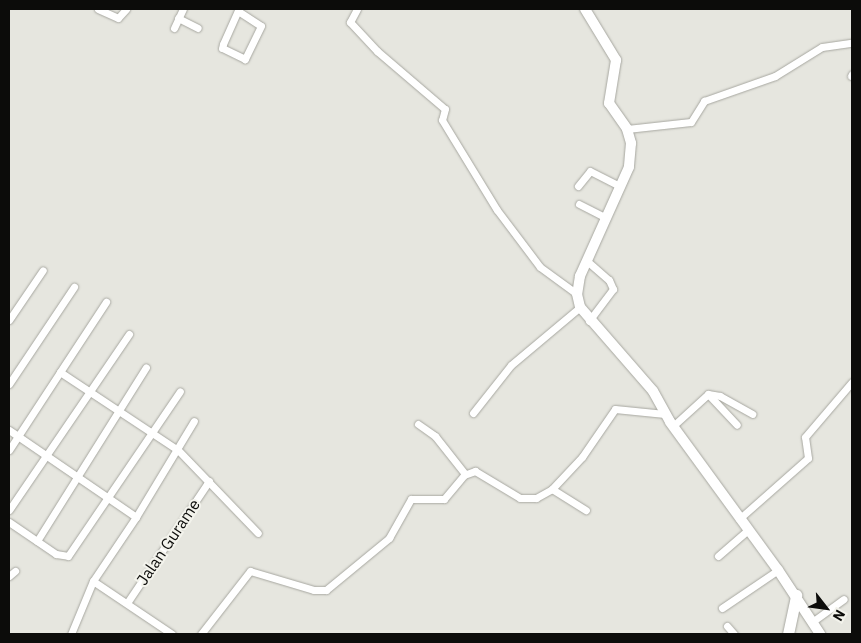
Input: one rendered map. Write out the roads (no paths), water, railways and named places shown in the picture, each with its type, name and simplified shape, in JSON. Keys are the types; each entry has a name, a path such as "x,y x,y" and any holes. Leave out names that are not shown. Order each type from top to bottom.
{"main road":[{"path":"788,634 796,595"}],"street":[{"path":"98,9 118,18 126,9"},
{"path":"174,28 183,9"},
{"path":"357,9 350,22 377,51 445,109 440,118 497,210 540,267 577,294"},
{"path":"584,9 616,60 609,103 627,128 630,159 587,261 577,294 580,307 589,321 653,391 673,426 796,595 820,634"},
{"path":"239,10 260,24 245,59 222,48 239,10"},
{"path":"178,18 198,28"},
{"path":"627,128 691,122 704,101 775,76 822,47 852,43"},
{"path":"578,186 590,171 620,186"},
{"path":"580,204 606,218"},
{"path":"587,261 609,280 613,290 589,321"},
{"path":"9,320 43,270"},
{"path":"9,384 74,287"},
{"path":"9,450 106,302"},
{"path":"473,413 512,365 580,307"},
{"path":"9,510 129,334"},
{"path":"37,541 146,367"},
{"path":"60,372 178,450 258,533"},
{"path":"739,519 808,458 805,437 852,382"},
{"path":"9,522 56,554 68,556 180,391"},
{"path":"673,426 708,394"},
{"path":"708,394 720,396 752,414"},
{"path":"708,394 737,425"},
{"path":"201,634 250,571 314,590 326,590 394,532 408,502 444,499 465,474 482,472 528,500 552,490 582,458 615,409 665,414"},
{"path":"71,634 93,581 136,517 194,422"},
{"path":"418,424 434,436 465,474"},
{"path":"9,430 136,517"},
{"name":"Jalan Gurame","path":"127,603 209,482"},
{"path":"552,490 586,510"},
{"path":"718,556 748,530"},
{"path":"722,608 778,570"},
{"path":"93,581 172,634"},
{"path":"812,622 844,599"},
{"path":"727,626 734,634"}]}
